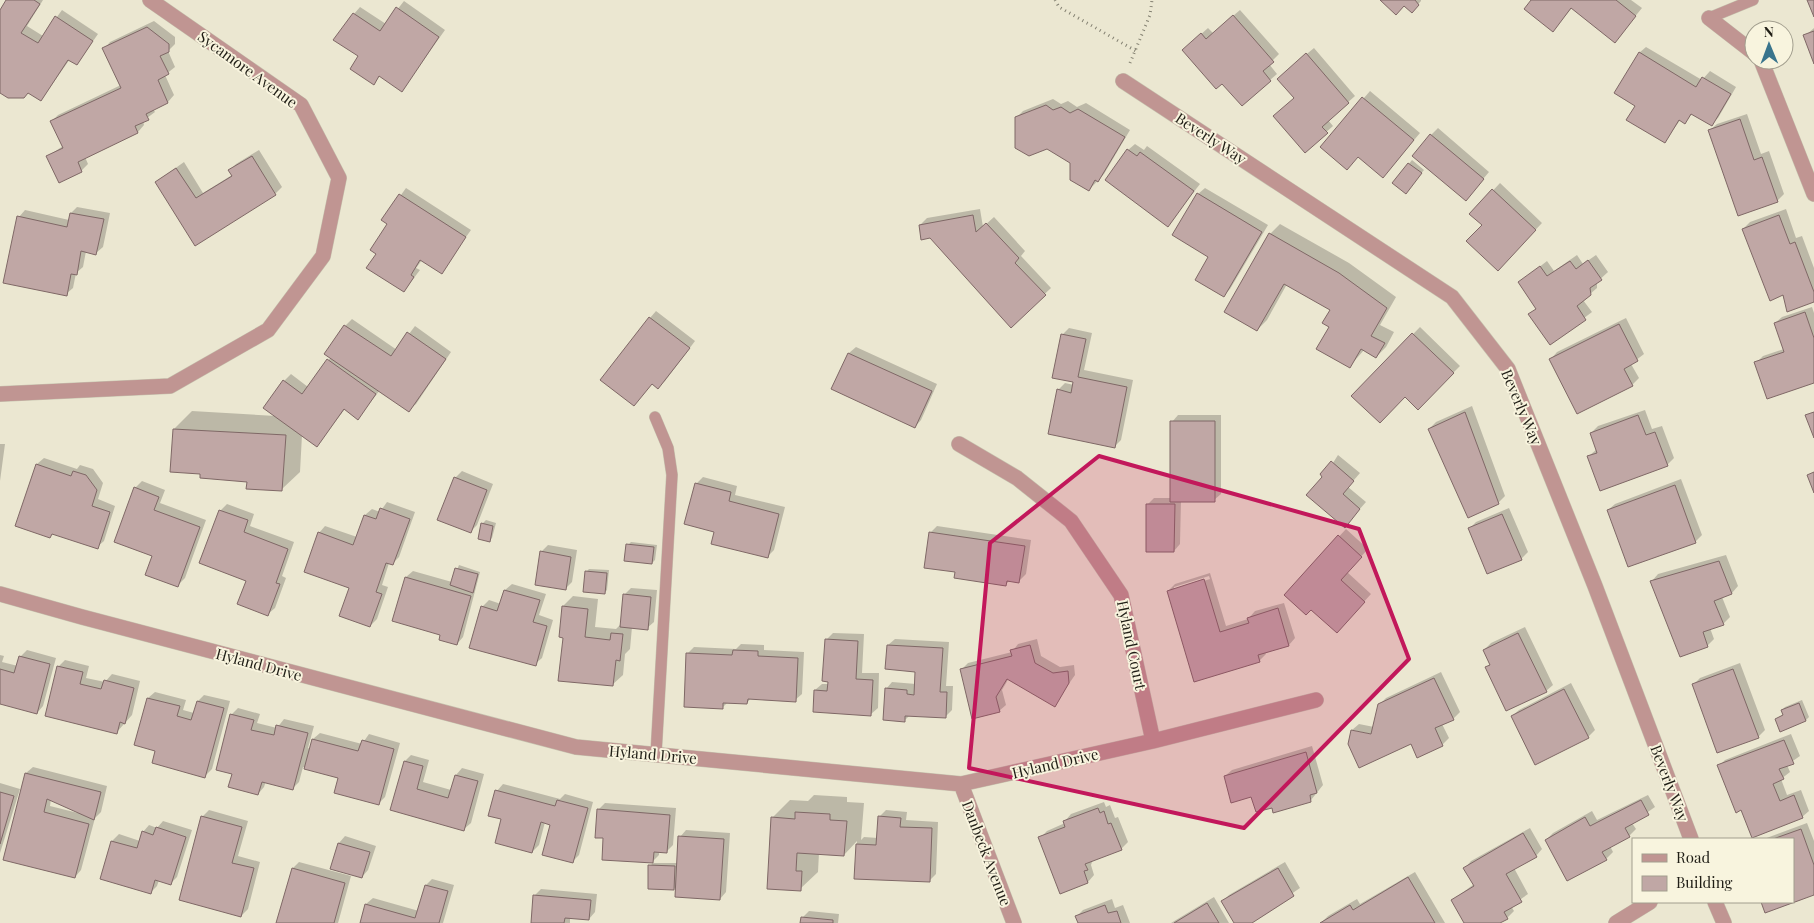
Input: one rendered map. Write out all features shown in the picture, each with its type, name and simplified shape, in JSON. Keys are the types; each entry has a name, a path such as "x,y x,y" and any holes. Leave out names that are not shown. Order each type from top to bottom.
{"street":[{"name":"Sycamore Avenue","path":"0,394 170,386 268,330 323,256 339,178 301,105 150,0"},
{"path":"1709,18 1744,45"},
{"path":"1765,70 1814,194"},
{"name":"Beverly Way","path":"1123,81 1452,297 1508,369 1595,586 1691,838"},
{"name":"Hyland Court","path":"959,444 1017,478 1071,521 1122,595 1153,741"},
{"name":"Hyland Drive","path":"0,594 576,747 961,784 1153,741 1316,700"},
{"name":"Danbeck Avenue","path":"961,784 1014,923"},
{"path":"1616,923 1648,903"},
{"path":"1715,903 1724,923"}],"lane":[{"path":"1709,18 1753,0"},
{"path":"655,417 668,448 672,475 656,754"}],"path":[{"path":"1055,0 1059,7 1136,51"},
{"path":"1123,81 1150,15 1152,0"}],"highlighted area":[{"path":"1099,456 1359,529 1409,659 1244,828 969,768 990,543"}],"building":[{"path":"6,0 34,0 40,4 21,33 38,43 55,16 93,41 77,65 68,60 41,101 28,93 24,98 8,98 0,93 0,10"},
{"path":"1380,0 1415,0 1419,5 1412,13 1404,6 1396,15"},
{"path":"1531,0 1616,0 1636,16 1615,43 1571,8 1553,32 1524,9"},
{"path":"1807,0 1814,0 1814,17"},
{"path":"396,7 439,37 402,92 379,76 374,85 350,69 358,56 333,40 353,13 380,31"},
{"path":"1233,15 1274,62 1263,71 1271,81 1242,106 1222,84 1216,89 1182,50 1201,33 1206,39"},
{"path":"147,27 169,44 169,52 160,56 169,74 158,80 168,103 146,114 149,120 135,126 138,133 78,162 82,172 59,183 46,156 63,148 50,121 121,88 102,48"},
{"path":"1814,31 1814,64 1803,35"},
{"path":"1639,52 1696,87 1702,77 1731,94 1712,126 1691,114 1685,124 1679,120 1665,143 1626,120 1635,106 1614,93"},
{"path":"1306,53 1349,103 1322,127 1328,133 1305,153 1273,116 1294,98 1277,79"},
{"path":"1362,97 1414,140 1383,178 1358,157 1347,170 1320,147"},
{"path":"1046,105 1053,110 1061,107 1070,113 1078,109 1125,137 1098,182 1095,180 1089,191 1070,180 1070,163 1047,149 1029,156 1015,148 1015,117"},
{"path":"1740,119 1754,160 1762,157 1778,202 1738,216 1708,130"},
{"path":"1430,134 1484,179 1466,201 1412,156"},
{"path":"1127,149 1137,156 1140,152 1194,191 1168,227 1105,180"},
{"path":"252,156 276,195 195,246 155,182 176,168 196,198 232,176 228,170"},
{"path":"1408,163 1422,173 1406,194 1392,183"},
{"path":"1492,189 1536,230 1498,271 1466,241 1482,225 1469,214"},
{"path":"1197,193 1262,232 1224,297 1195,280 1208,257 1172,235"},
{"path":"399,194 466,237 442,274 420,260 411,275 414,277 404,292 366,268 376,254 370,250 387,224 381,220"},
{"path":"70,213 104,219 96,255 81,251 77,275 71,274 67,296 3,283 17,216 67,227"},
{"path":"973,215 976,232 986,223 1019,258 1015,263 1046,295 1011,328 930,238 921,240 919,225"},
{"path":"1779,215 1790,244 1795,242 1814,292 1814,302 1787,312 1783,295 1770,301 1742,229"},
{"path":"1269,233 1339,273 1387,308 1371,336 1385,343 1376,358 1361,349 1350,368 1316,349 1329,327 1322,323 1330,310 1284,284 1257,331 1224,312"},
{"path":"1588,260 1602,280 1590,288 1591,295 1577,306 1586,320 1550,345 1528,314 1536,309 1518,282 1540,266 1547,276 1570,261 1576,269"},
{"path":"1805,312 1814,338 1814,383 1767,399 1754,362 1784,352 1774,323"},
{"path":"649,317 690,348 658,389 652,384 634,406 600,380"},
{"path":"1619,324 1638,361 1624,369 1633,386 1577,414 1549,359"},
{"path":"344,325 391,356 407,332 446,359 409,412 324,354"},
{"path":"1412,333 1454,373 1418,410 1405,397 1380,423 1351,396"},
{"path":"1061,334 1086,339 1078,377 1127,387 1115,448 1048,434 1057,389 1071,393 1073,382 1052,378"},
{"path":"848,353 932,391 915,428 831,389"},
{"path":"327,359 376,394 358,420 344,409 317,447 263,408 283,380 302,394"},
{"path":"1465,412 1499,504 1468,518 1428,429"},
{"path":"1814,412 1814,438 1805,415"},
{"path":"1638,415 1646,435 1655,432 1668,466 1600,491 1587,456 1597,453 1590,433"},
{"path":"1170,421 1215,421 1215,502 1170,502"},
{"path":"173,429 286,435 282,491 246,489 247,482 200,478 200,474 170,472"},
{"path":"1331,461 1354,481 1343,494 1360,509 1345,528 1306,495 1322,477 1320,474"},
{"path":"36,464 71,476 73,471 86,475 97,490 92,506 110,512 98,549 52,534 50,538 15,526"},
{"path":"1814,472 1814,493 1807,475"},
{"path":"454,477 487,490 471,533 437,520"},
{"path":"695,483 731,492 729,501 779,514 768,558 711,544 714,532 684,524"},
{"path":"1675,485 1696,543 1628,567 1607,510"},
{"path":"134,487 159,497 154,510 200,527 178,587 145,575 152,556 114,542"},
{"path":"1146,504 1175,504 1174,552 1146,552"},
{"path":"380,508 410,519 393,565 386,563 376,592 382,594 370,627 339,616 349,588 304,572 318,532 353,545 364,515 376,519"},
{"path":"219,510 248,520 244,532 288,549 276,583 280,584 268,616 237,604 246,581 199,563"},
{"path":"1502,514 1522,560 1487,574 1468,528"},
{"path":"481,523 493,526 490,542 478,539"},
{"path":"929,532 1025,546 1019,583 1007,581 1006,586 954,578 955,572 924,568"},
{"path":"1338,535 1362,557 1341,580 1365,602 1337,633 1311,610 1306,615 1284,595"},
{"path":"626,544 654,547 652,564 624,561"},
{"path":"540,551 571,557 566,590 535,585"},
{"path":"1719,561 1732,594 1714,601 1724,625 1703,632 1708,647 1680,657 1650,581"},
{"path":"455,568 478,574 473,593 450,585"},
{"path":"585,571 607,573 605,594 583,592"},
{"path":"405,577 471,596 457,645 439,640 440,635 392,621"},
{"path":"1204,579 1220,632 1249,623 1247,618 1278,608 1289,646 1258,655 1260,662 1194,682 1167,591"},
{"path":"504,590 540,600 533,622 547,626 536,666 469,648 481,606 497,611"},
{"path":"623,594 651,597 648,630 620,627"},
{"path":"562,606 588,609 585,637 610,640 611,633 623,634 620,661 616,660 613,686 558,681 563,638 559,637"},
{"path":"1518,633 1547,692 1506,711 1485,667 1490,665 1483,650"},
{"path":"825,639 858,641 856,679 873,680 871,716 813,712 814,690 827,691 828,682 822,681"},
{"path":"887,645 943,648 940,692 947,692 946,718 905,716 905,722 883,720 885,688 907,690 907,694 914,695 915,672 885,669"},
{"path":"1030,645 1035,663 1053,673 1068,671 1069,683 1055,707 1007,679 996,697 1000,712 972,719 960,669 1012,656 1010,650"},
{"path":"733,650 758,651 758,656 798,658 796,702 748,699 747,704 723,703 723,709 684,707 686,653 732,655"},
{"path":"19,656 50,664 37,714 0,704 0,669 14,673"},
{"path":"57,666 83,672 80,684 101,689 104,680 134,688 125,724 120,722 117,734 45,716"},
{"path":"1733,669 1759,738 1717,753 1692,684"},
{"path":"1434,678 1454,720 1435,728 1443,746 1417,758 1411,744 1359,768 1348,744 1351,730 1371,734 1378,704"},
{"path":"1564,689 1589,738 1535,765 1511,716"},
{"path":"147,698 180,706 177,716 191,720 197,701 224,708 205,778 152,763 155,751 134,745"},
{"path":"1799,703 1806,721 1780,732 1775,719 1783,715 1781,710"},
{"path":"230,714 254,720 251,730 274,735 276,725 308,733 293,790 262,782 258,795 228,787 232,774 216,770"},
{"path":"312,739 358,751 362,740 394,749 379,805 334,793 338,778 304,769"},
{"path":"1784,740 1794,764 1779,769 1784,779 1773,784 1780,801 1794,795 1803,818 1752,838 1741,810 1736,813 1717,765"},
{"path":"1306,752 1317,793 1310,795 1311,802 1273,813 1272,808 1256,812 1251,797 1231,803 1224,776"},
{"path":"404,761 423,766 417,789 448,798 455,775 478,781 464,831 390,810"},
{"path":"25,773 101,792 94,820 47,799 44,812 89,824 75,878 3,860"},
{"path":"495,790 555,806 557,800 588,808 573,863 542,855 550,825 541,822 532,853 495,843 501,819 488,816"},
{"path":"0,792 14,796 0,844"},
{"path":"1641,800 1649,815 1625,828 1630,837 1602,852 1607,860 1567,881 1545,840 1585,817 1590,826"},
{"path":"1098,808 1100,813 1104,811 1108,824 1111,823 1122,850 1085,864 1088,870 1084,871 1088,883 1060,894 1038,837 1065,827 1063,821"},
{"path":"597,809 670,815 667,853 654,852 653,863 602,860 603,838 595,838"},
{"path":"795,812 830,814 830,820 847,821 844,856 797,853 796,871 802,871 801,891 767,889 771,817 795,819"},
{"path":"201,816 242,827 232,863 254,868 241,917 179,900"},
{"path":"878,816 901,818 900,827 932,828 930,882 854,879 856,844 876,845"},
{"path":"156,827 186,837 171,885 155,880 151,894 100,879 111,841 137,848 142,831 153,835"},
{"path":"1801,829 1814,865 1814,895 1794,902 1794,838 1776,838"},
{"path":"1523,833 1537,857 1506,874 1522,902 1504,912 1508,919 1500,923 1464,923 1451,900 1474,886 1463,868"},
{"path":"678,836 724,839 720,900 675,897"},
{"path":"338,843 370,852 362,878 330,869"},
{"path":"648,865 675,866 674,890 648,889"},
{"path":"292,868 345,883 334,923 276,923"},
{"path":"1278,868 1294,896 1252,923 1234,923 1221,901"},
{"path":"1408,877 1435,923 1320,923 1350,905 1353,910"},
{"path":"425,885 448,891 439,923 360,923 365,904 415,918"},
{"path":"533,895 591,900 589,920 565,918 564,923 531,923"},
{"path":"1207,903 1219,923 1174,923"},
{"path":"1761,903 1792,903 1765,913"},
{"path":"1105,905 1108,913 1117,911 1121,923 1078,923 1075,916"},
{"path":"801,917 833,920 833,923 800,923"}]}
